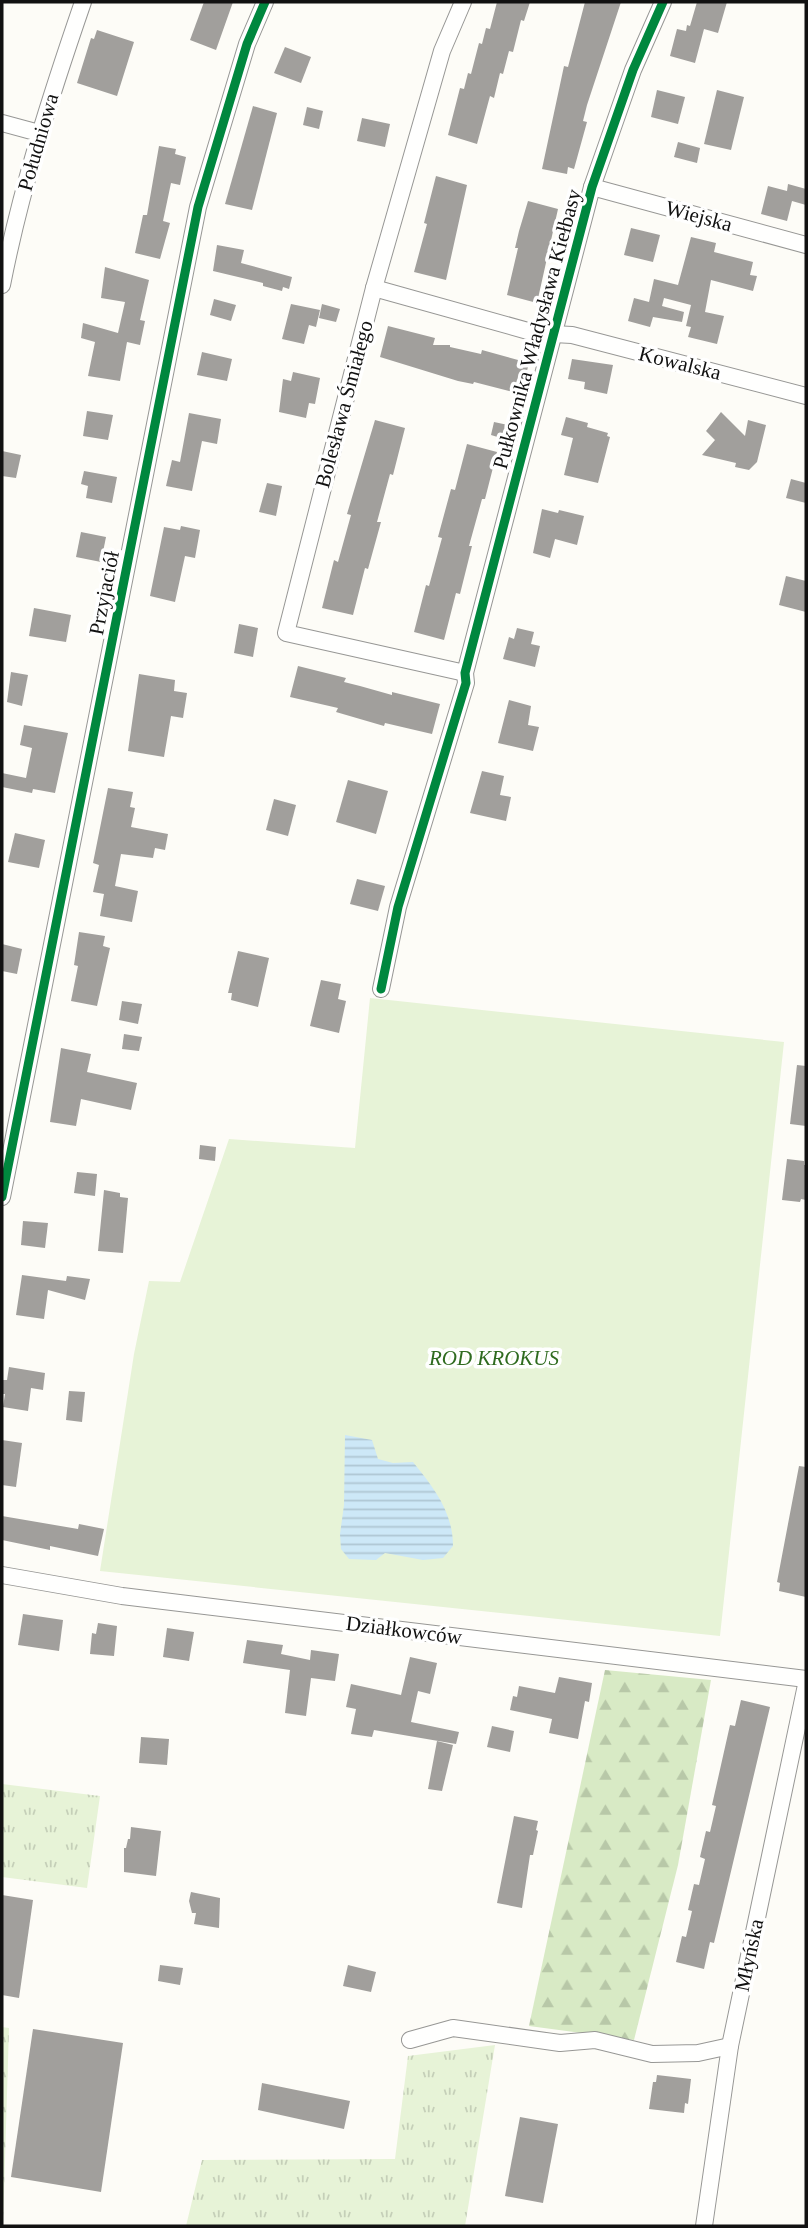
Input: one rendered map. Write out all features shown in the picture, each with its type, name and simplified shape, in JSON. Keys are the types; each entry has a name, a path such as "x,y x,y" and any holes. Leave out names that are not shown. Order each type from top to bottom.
{"street":[{"name":"Południowa","path":"2,285 11,237 39,133 83,2"},
{"name":"Przyjaciół","path":"2,1197 198,207 247,44 265,2"},
{"name":"Bolesława Śmiałego","path":"463,2 442,51 374,288 286,633 465,673"},
{"name":"Pułkownika Władysława Kiełbasy","path":"381,989 398,907 466,683 465,673 592,187 633,69 663,2"},
{"path":"2,123 39,133"},
{"name":"Wiejska","path":"592,187 806,245"},
{"name":"Pułkownika Władysława Kiełbasy","path":"374,288 535,332 553,334"},
{"name":"Kowalska","path":"553,334 572,335 806,396"},
{"name":"Działkowców","path":"2,1575 122,1596 806,1679"},
{"name":"Młyńska","path":"704,2226 730,2046 806,1685"},
{"path":"410,2040 453,2028 561,2043 596,2040 652,2054 698,2053 730,2046"}],"green space":[{"name":"ROD KROKUS","path":"370,998 784,1042 720,1636 100,1571 134,1354 149,1281 180,1282 229,1139 355,1148"},
{"path":"605,1670 711,1680 678,1865 634,2040 529,2026"},
{"path":"2,1784 100,1796 87,1888 2,1877"},
{"path":"2,2027 9,2028 3,2226 2,2226"},
{"path":"495,2045 465,2226 186,2226 202,2160 395,2159 408,2056"}],"water":[{"path":"345,1435 372,1440 378,1459 393,1463 413,1462 421,1472 441,1501 450,1522 453,1546 443,1558 423,1560 385,1553 376,1560 349,1559 341,1549"}],"building":[{"path":"204,2 233,2 216,50 190,40"},
{"path":"497,2 530,2 524,21 521,20 513,52 509,51 503,74 500,73 494,98 490,96 477,144 448,135 460,88 464,89 468,73 471,74 479,43 482,44 486,28 490,29"},
{"path":"585,2 621,2 587,105 583,121 587,122 574,169 568,167 567,174 542,169 564,66 568,67"},
{"path":"697,2 727,2 718,33 704,29 695,63 670,56 677,29 686,31 687,25 690,26"},
{"path":"97,30 134,42 117,96 77,83 91,38 94,39"},
{"path":"285,47 311,57 301,83 274,73"},
{"path":"657,90 685,97 678,124 651,117"},
{"path":"717,90 744,97 731,150 704,144"},
{"path":"253,106 277,113 252,210 225,204"},
{"path":"307,107 323,111 319,129 303,125"},
{"path":"362,118 390,124 385,147 357,141"},
{"path":"678,142 700,148 697,163 674,157"},
{"path":"159,146 176,149 175,154 186,157 180,185 171,183 163,221 170,223 160,259 135,253 143,215 147,215"},
{"path":"436,176 467,185 446,280 414,272"},
{"path":"788,184 806,189 806,205 792,201 787,221 761,214 768,186 787,191"},
{"path":"528,201 558,209 537,303 507,295 518,248 515,248"},
{"path":"631,228 660,235 653,262 624,255"},
{"path":"691,237 716,243 714,252 753,262 750,275 757,276 753,291 711,280 705,312 724,316 717,344 688,337 691,327 686,326 691,305 664,298 662,306 684,312 682,322 653,317 650,327 628,321 634,298 649,302 654,279 678,285"},
{"path":"217,245 244,250 241,263 292,277 289,289 283,287 282,291 263,286 263,283 213,271"},
{"path":"105,267 149,280 140,320 145,321 140,345 127,342 120,381 88,376 95,342 81,338 83,323 118,333 125,302 101,298"},
{"path":"214,299 236,305 231,321 210,315"},
{"path":"291,304 320,310 316,327 309,325 304,344 282,339"},
{"path":"322,304 340,309 336,322 319,318"},
{"path":"388,326 435,338 433,345 450,345 481,354 482,350 529,363 521,394 474,382 458,381 380,357"},
{"path":"202,352 232,359 227,381 197,375"},
{"path":"572,359 613,365 607,394 584,389 585,382 568,379"},
{"path":"293,372 320,378 315,404 309,403 306,418 279,412 283,379 291,381"},
{"path":"87,411 113,415 108,440 83,436"},
{"path":"721,412 745,436 748,420 766,425 757,462 749,470 735,467 736,463 702,455 715,440 706,431"},
{"path":"189,413 221,419 217,444 202,441 192,491 166,486 172,460 180,462"},
{"path":"566,417 588,423 587,427 608,433 607,436 610,437 598,483 564,475 573,438 561,435"},
{"path":"375,420 405,428 377,522 381,522 368,569 365,568 353,615 322,608 334,560 338,562 351,515 347,514"},
{"path":"494,422 508,425 504,439 491,435"},
{"path":"467,444 497,452 469,546 472,546 460,594 456,593 444,640 414,632 442,538 438,537 451,489 455,490"},
{"path":"2,451 21,455 16,478 2,476"},
{"path":"84,471 117,477 112,503 86,498 88,486 81,484"},
{"path":"791,479 806,483 806,503 786,498"},
{"path":"267,483 282,486 276,516 259,512"},
{"path":"542,509 584,516 577,545 555,539 550,558 533,553"},
{"path":"181,526 200,530 195,558 185,556 175,602 150,596 164,527 180,530"},
{"path":"81,532 106,537 101,562 76,557"},
{"path":"786,576 806,581 806,612 779,605"},
{"path":"34,608 71,615 66,642 29,636"},
{"path":"239,624 258,628 253,657 234,653"},
{"path":"517,628 534,632 531,644 540,646 535,667 503,659 509,637 514,639"},
{"path":"298,666 346,678 344,682 392,695 392,692 440,704 432,734 385,723 384,726 336,712 338,708 290,697"},
{"path":"11,672 28,675 22,706 7,702"},
{"path":"139,674 175,680 174,691 187,693 183,718 171,716 164,757 128,751"},
{"path":"509,700 531,706 528,725 539,727 533,751 498,743"},
{"path":"24,725 68,733 55,793 33,789 32,793 2,787 2,773 26,778 32,748 20,745"},
{"path":"482,771 504,776 500,795 511,797 506,821 470,813"},
{"path":"348,780 388,791 376,834 336,822"},
{"path":"108,788 133,792 130,807 135,808 131,827 168,834 165,850 155,848 153,858 121,854 115,886 138,891 132,922 100,916 104,894 93,892 99,865 93,863"},
{"path":"274,799 296,805 288,836 266,830"},
{"path":"15,833 45,840 39,868 8,862"},
{"path":"357,879 385,886 378,911 350,904"},
{"path":"79,932 105,936 103,946 110,948 97,1006 71,1001 78,966 74,965"},
{"path":"2,944 22,949 17,974 2,971"},
{"path":"238,951 269,958 258,1007 231,1000 232,993 228,993"},
{"path":"321,980 341,984 338,999 346,1001 339,1033 310,1026"},
{"path":"122,1001 142,1004 138,1024 119,1020"},
{"path":"124,1034 142,1037 139,1051 122,1049"},
{"path":"61,1048 91,1054 87,1072 137,1083 131,1110 81,1099 76,1126 50,1122"},
{"path":"797,1065 806,1066 806,1126 790,1124"},
{"path":"200,1145 216,1147 215,1161 199,1159"},
{"path":"787,1159 804,1161 806,1165 806,1200 782,1200"},
{"path":"77,1172 97,1174 95,1196 74,1193"},
{"path":"104,1190 120,1193 120,1197 128,1198 123,1253 98,1251"},
{"path":"23,1221 48,1223 45,1248 21,1245"},
{"path":"22,1275 66,1281 67,1276 90,1279 85,1300 48,1290 44,1319 16,1315"},
{"path":"9,1367 45,1373 43,1390 31,1388 28,1411 3,1407 5,1394 2,1394 2,1380 7,1380"},
{"path":"69,1391 85,1392 82,1422 66,1420"},
{"path":"2,1440 22,1443 16,1487 2,1485"},
{"path":"799,1466 806,1467 806,1597 779,1591 780,1583 777,1582"},
{"path":"2,1516 78,1529 79,1524 104,1529 98,1556 2,1540"},
{"path":"23,1614 63,1620 59,1651 18,1645"},
{"path":"98,1623 117,1626 114,1656 90,1654 92,1633 96,1634"},
{"path":"167,1628 194,1632 189,1661 163,1657"},
{"path":"247,1640 283,1645 281,1654 310,1660 311,1650 339,1654 335,1681 311,1678 306,1716 285,1713 290,1670 243,1663"},
{"path":"410,1657 437,1663 430,1694 418,1691 411,1722 459,1732 456,1744 374,1730 372,1737 351,1734 356,1709 346,1707 351,1684 401,1695"},
{"path":"559,1677 592,1683 589,1702 585,1701 578,1739 549,1733 552,1719 510,1710 513,1696 517,1697 519,1686 555,1693"},
{"path":"741,1700 770,1707 714,1943 710,1942 704,1969 676,1962 692,1911 688,1910 694,1884 699,1885 705,1859 700,1857 716,1806 712,1805 730,1725 735,1726"},
{"path":"492,1726 514,1731 510,1752 487,1747"},
{"path":"141,1737 169,1739 167,1765 139,1763"},
{"path":"437,1741 453,1745 442,1791 428,1789"},
{"path":"514,1816 538,1821 522,1908 497,1903"},
{"path":"131,1827 161,1831 156,1876 124,1872 124,1848 130,1839"},
{"path":"191,1892 220,1898 219,1928 194,1924 196,1913 192,1913 189,1901"},
{"path":"2,1895 33,1900 19,1998 2,1995"},
{"path":"160,1965 183,1968 180,1985 158,1981"},
{"path":"348,1965 376,1972 371,1992 343,1986"},
{"path":"33,2029 123,2043 101,2192 11,2177"},
{"path":"657,2075 691,2079 688,2104 685,2103 684,2113 649,2109 653,2082 656,2082"},
{"path":"262,2083 350,2101 344,2129 258,2110"},
{"path":"520,2117 558,2124 543,2203 505,2196"}],"cycle path":[{"path":"2,1197 198,207 247,44 265,2"},
{"path":"381,989 398,907 466,683 465,673 592,187 633,70 663,2"}]}
